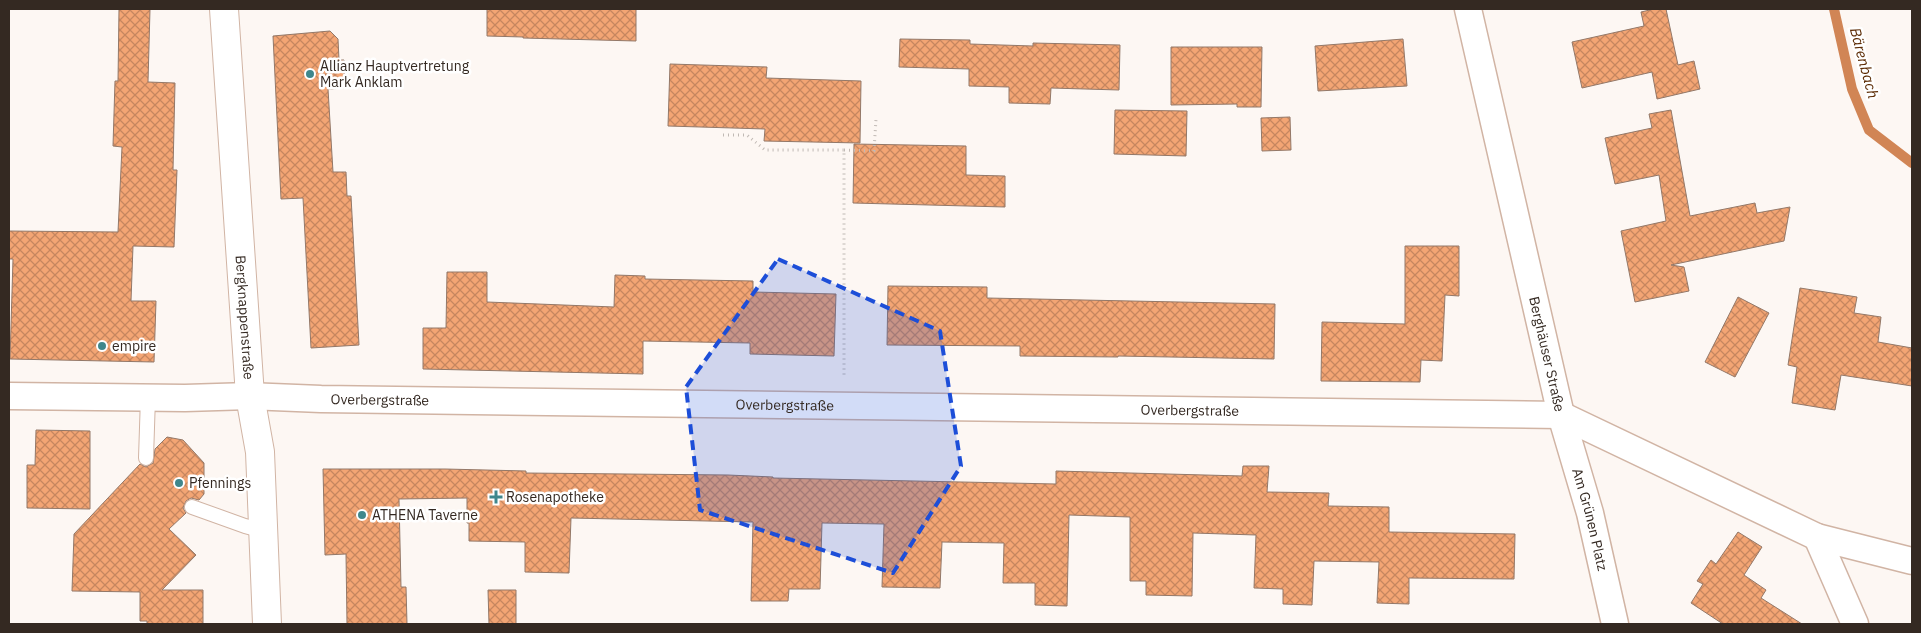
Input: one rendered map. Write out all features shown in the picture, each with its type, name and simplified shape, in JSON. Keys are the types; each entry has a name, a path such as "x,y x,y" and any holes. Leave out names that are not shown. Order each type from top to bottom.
{"street":[{"name":"Bergknappenstraße","path":"224,9 250,396 260,452 267,624"},
{"name":"Berghäuser Straße","path":"1468,9 1561,416 1817,537 1912,561"},
{"name":"Overbergstraße","path":"9,396 250,396 321,399 1561,416"},
{"name":"Am Grünen Platz","path":"1561,416 1590,513 1614,624"},
{"path":"1817,537 1855,624"}],"lane":[{"path":"146,458 148,397"},
{"path":"192,507 263,531"}],"path":[{"path":"723,135 747,135 765,150 874,151 876,119"},
{"path":"844,150 844,406"}],"highlighted area":[{"path":"778,259 940,331 961,466 893,573 700,510 686,387"}],"building":[{"path":"119,9 150,9 148,82 175,83 173,170 177,170 174,247 133,246 131,301 156,301 154,362 10,359 13,259 9,259 9,231 118,232 122,147 113,146 115,81 118,81"},
{"path":"487,9 636,9 636,41 487,36"},
{"path":"1666,9 1678,65 1694,61 1700,89 1657,99 1652,72 1582,88 1572,42 1644,26 1641,12"},
{"path":"330,31 338,39 339,60 344,60 345,88 328,89 333,172 346,172 347,196 351,196 359,345 311,348 303,198 281,199 273,36"},
{"path":"900,39 970,40 970,44 1033,46 1033,43 1120,45 1119,90 1051,88 1050,104 1009,103 1009,87 969,86 969,69 899,67"},
{"path":"1403,39 1407,86 1318,91 1315,46"},
{"path":"1171,47 1262,47 1261,107 1237,107 1237,104 1171,105"},
{"path":"670,64 767,67 766,78 861,81 860,143 764,141 765,129 668,126"},
{"path":"1115,110 1187,111 1186,156 1114,154"},
{"path":"1671,110 1690,216 1755,203 1757,213 1790,207 1784,241 1671,265 1684,267 1689,291 1635,302 1621,231 1666,221 1659,175 1615,184 1605,138 1652,128 1649,114"},
{"path":"1290,117 1291,150 1262,151 1261,118"},
{"path":"854,144 966,146 966,175 1005,176 1005,207 853,203"},
{"path":"1405,246 1459,246 1459,296 1445,295 1442,361 1421,360 1420,382 1321,381 1322,322 1405,324"},
{"path":"447,272 487,272 487,302 614,307 615,275 645,276 645,279 753,281 753,292 836,294 834,356 750,354 750,343 643,341 643,374 423,369 423,328 446,328"},
{"path":"888,286 987,287 987,298 1275,304 1274,359 1020,356 1020,346 887,345"},
{"path":"1800,288 1857,297 1854,313 1881,317 1878,342 1912,348 1912,386 1841,375 1835,410 1792,403 1797,367 1788,365"},
{"path":"1738,297 1769,313 1735,377 1705,362"},
{"path":"36,430 90,431 90,509 27,508 27,465 35,465"},
{"path":"167,437 183,440 204,463 204,494 199,500 191,498 186,501 183,508 186,513 169,529 196,555 162,590 203,590 203,624 147,624 147,621 140,621 140,592 72,591 74,534 140,464 146,467 153,463 155,449"},
{"path":"1243,466 1269,466 1267,492 1329,493 1328,506 1389,507 1389,532 1515,534 1514,579 1409,578 1409,604 1377,603 1379,562 1314,561 1312,605 1283,604 1283,589 1254,588 1256,535 1193,533 1192,596 1146,595 1146,581 1130,581 1130,517 1069,515 1067,606 1035,605 1035,583 1003,583 1004,543 942,542 940,588 882,587 884,524 822,523 820,589 789,589 788,601 751,601 753,522 571,518 569,573 525,572 525,542 469,541 467,498 399,499 401,587 406,587 407,624 347,624 346,554 325,555 323,469 445,469 526,471 526,473 728,475 773,478 1056,484 1056,471 1242,476"},
{"path":"1738,532 1762,547 1744,575 1766,590 1761,598 1802,624 1723,624 1691,603 1703,584 1697,581 1711,560 1716,564"},
{"path":"488,590 516,590 516,624 489,624"}],"waterway":[{"name":"Bärenbach","path":"1834,9 1852,89 1869,130 1912,163"}],"place":[{"name":"Allianz Hauptvertretung Mark Anklam","path":"310,74"},
{"name":"empire","path":"102,346"},
{"name":"Pfennings","path":"179,483"},
{"name":"Rosenapotheke","path":"496,497"},
{"name":"ATHENA Taverne","path":"362,515"}]}
